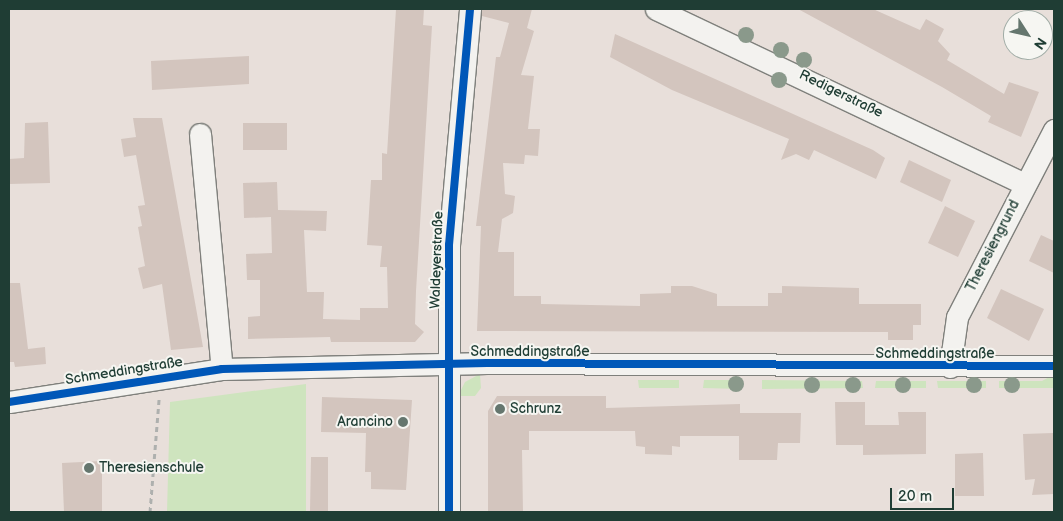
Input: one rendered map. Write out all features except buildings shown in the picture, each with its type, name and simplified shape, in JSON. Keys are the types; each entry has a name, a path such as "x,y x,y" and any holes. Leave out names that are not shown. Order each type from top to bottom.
{"street":[{"name":"Waldeyerstraße","path":"449,512 447,364 449,245 470,9"},
{"name":"Redigerstraße","path":"656,9 1025,184"},
{"name":"Theresiengrund","path":"950,367 957,317 1054,130"},
{"path":"200,134 222,368"},
{"name":"Schmeddingstraße","path":"9,402 222,368 447,364 1054,366"}],"path":[{"path":"150,512 160,405 155,379"}],"green space":[{"path":"480,374 481,388 475,396 458,396 465,382"},
{"path":"1053,375 1053,388 999,388 999,381 1042,381"},
{"path":"638,380 679,380 679,388 639,388"},
{"path":"704,380 742,380 741,389 703,388"},
{"path":"762,380 862,381 863,388 762,389"},
{"path":"876,381 926,381 926,388 875,388"},
{"path":"937,381 986,381 986,388 938,388"},
{"path":"306,384 306,512 167,512 170,402"}],"cycle path":[{"path":"449,512 449,245 470,9"},
{"path":"9,402 222,369 487,363 1054,366"}],"place":[{"name":"Schrunz","path":"500,409"},
{"name":"Arancino","path":"403,422"},
{"name":"Theresienschule","path":"89,468"}]}
